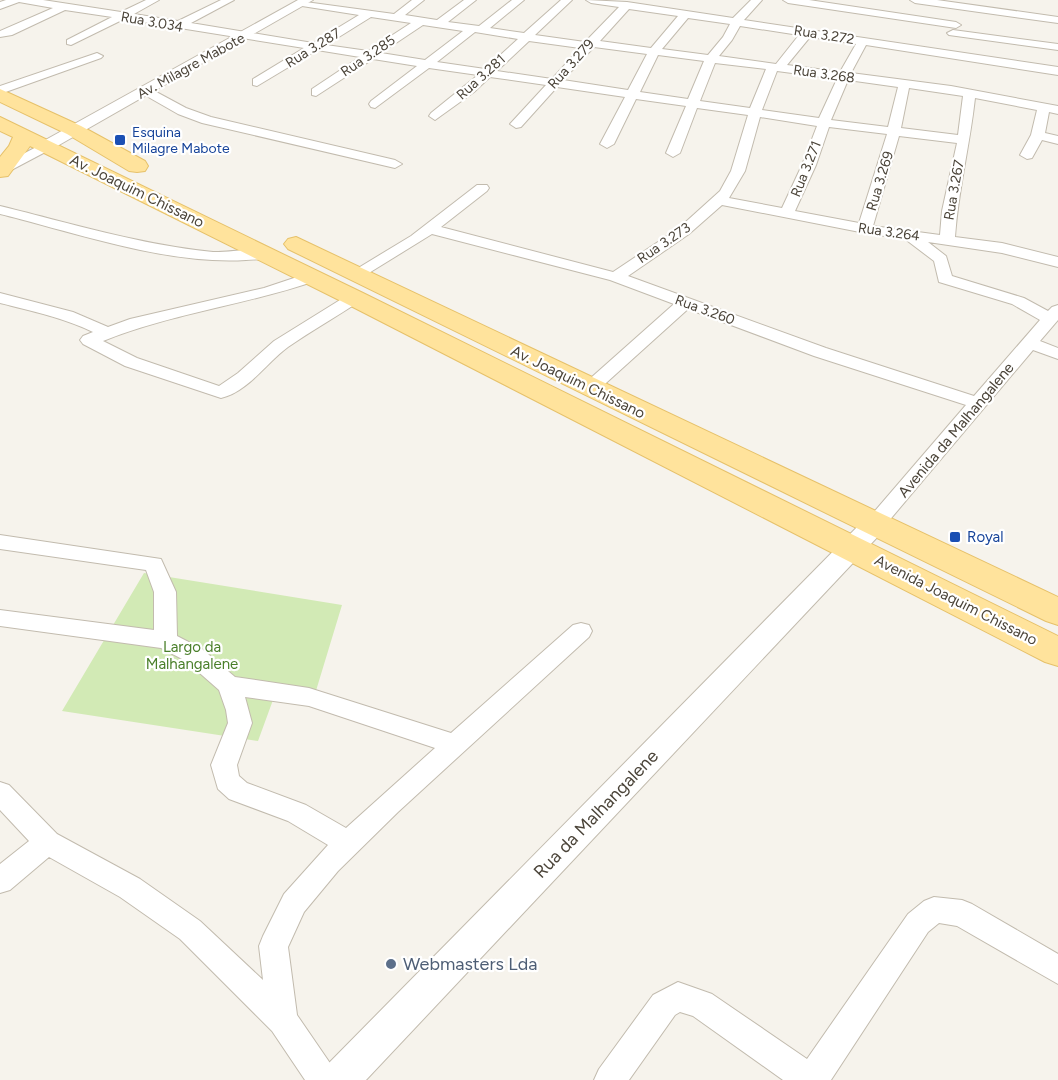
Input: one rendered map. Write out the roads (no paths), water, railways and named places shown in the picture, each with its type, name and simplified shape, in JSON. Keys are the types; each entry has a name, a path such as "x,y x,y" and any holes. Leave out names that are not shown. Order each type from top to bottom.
{"main road":[{"name":"Av. Joaquim Chissano","path":"0,95 74,130 101,147 224,211 356,286 864,536 1058,612"},
{"name":"Av. Joaquim Chissano","path":"0,123 312,277 356,286 590,388 864,536"},
{"path":"0,172 19,148 35,140"},
{"name":"Avenida Joaquim Chissano","path":"864,536 1058,652"}],"street":[{"path":"0,6 15,0"},
{"name":"Rua 3.034","path":"23,0 177,27 247,35 824,123 964,140"},
{"path":"0,34 8,33 76,0"},
{"path":"71,42 154,0"},
{"path":"177,27 229,0"},
{"path":"396,17 419,0"},
{"path":"440,23 471,0"},
{"path":"375,104 427,64 519,0"},
{"name":"Rua 3.281","path":"435,116 487,73 567,0"},
{"name":"Rua 3.272","path":"591,0 807,33 842,23 863,41 934,71 1057,67"},
{"path":"673,153 711,58 728,38 737,21 757,0"},
{"path":"788,0 842,23 955,29 1058,47"},
{"path":"842,23 860,0"},
{"path":"915,0 966,4 1058,20"},
{"name":"Rua 3.268","path":"305,2 368,14 527,37 655,50 904,85 934,71 969,93 1058,110"},
{"name":"Av. Milagre Mabote","path":"35,140 74,130 305,2"},
{"name":"Rua 3.279","path":"516,124 589,44 618,3"},
{"path":"934,71 966,4"},
{"name":"Rua 3.287","path":"257,82 368,14"},
{"path":"607,144 655,50 686,14"},
{"name":"Rua 3.285","path":"316,92 421,21"},
{"name":"Rua 3.273","path":"616,277 684,231 720,200 738,171 755,112 776,67 807,33"},
{"name":"Rua 3.271","path":"786,214 809,165 843,77 863,41"},
{"path":"0,90 97,57"},
{"name":"Rua 3.269","path":"865,229 894,132 904,85"},
{"path":"147,91 182,111 207,120 396,164"},
{"name":"Rua 3.267","path":"947,239 950,204 964,140 969,93"},
{"path":"1027,156 1038,135 1044,107"},
{"path":"1038,135 1058,140"},
{"path":"312,277 269,292 130,324 89,340 131,362 221,393 244,377 394,253 482,189"},
{"name":"Rua 3.264","path":"720,200 865,229 1002,248 1058,262"},
{"path":"0,210 186,254 221,257 264,254"},
{"name":"Rua 3.260","path":"430,229 616,277 820,352 977,403"},
{"path":"908,234 941,259 945,279 1018,301 1054,315"},
{"path":"0,298 87,322 106,332"},
{"path":"590,388 685,303"},
{"name":"Avenida da Malhangalene","path":"864,536 932,460 977,403 1054,315"},
{"path":"1029,343 1058,354"},
{"name":"Rua da Malhangalene","path":"340,1080 864,536"},
{"path":"0,542 153,564 162,579 167,597 165,640"},
{"path":"0,618 165,640 194,655 229,685 309,697 455,744"},
{"path":"284,1020 273,945 294,903 348,843 581,631"},
{"path":"229,685 240,723 224,765 227,781 238,791 297,813 348,843"},
{"path":"0,794 47,842 130,888 190,930 284,1020 322,1080"},
{"path":"0,881 47,842"},
{"path":"610,1080 664,1005 678,997 701,1004 811,1080 918,923 934,910 962,913 1058,970"}],"place":[{"name":"Esquina Milagre Mabote","path":"120,140"},
{"name":"Royal","path":"955,537"},
{"name":"Webmasters Lda","path":"391,964"}],"park label":[{"name":"Largo da Malhangalene","path":"192,656"}]}
